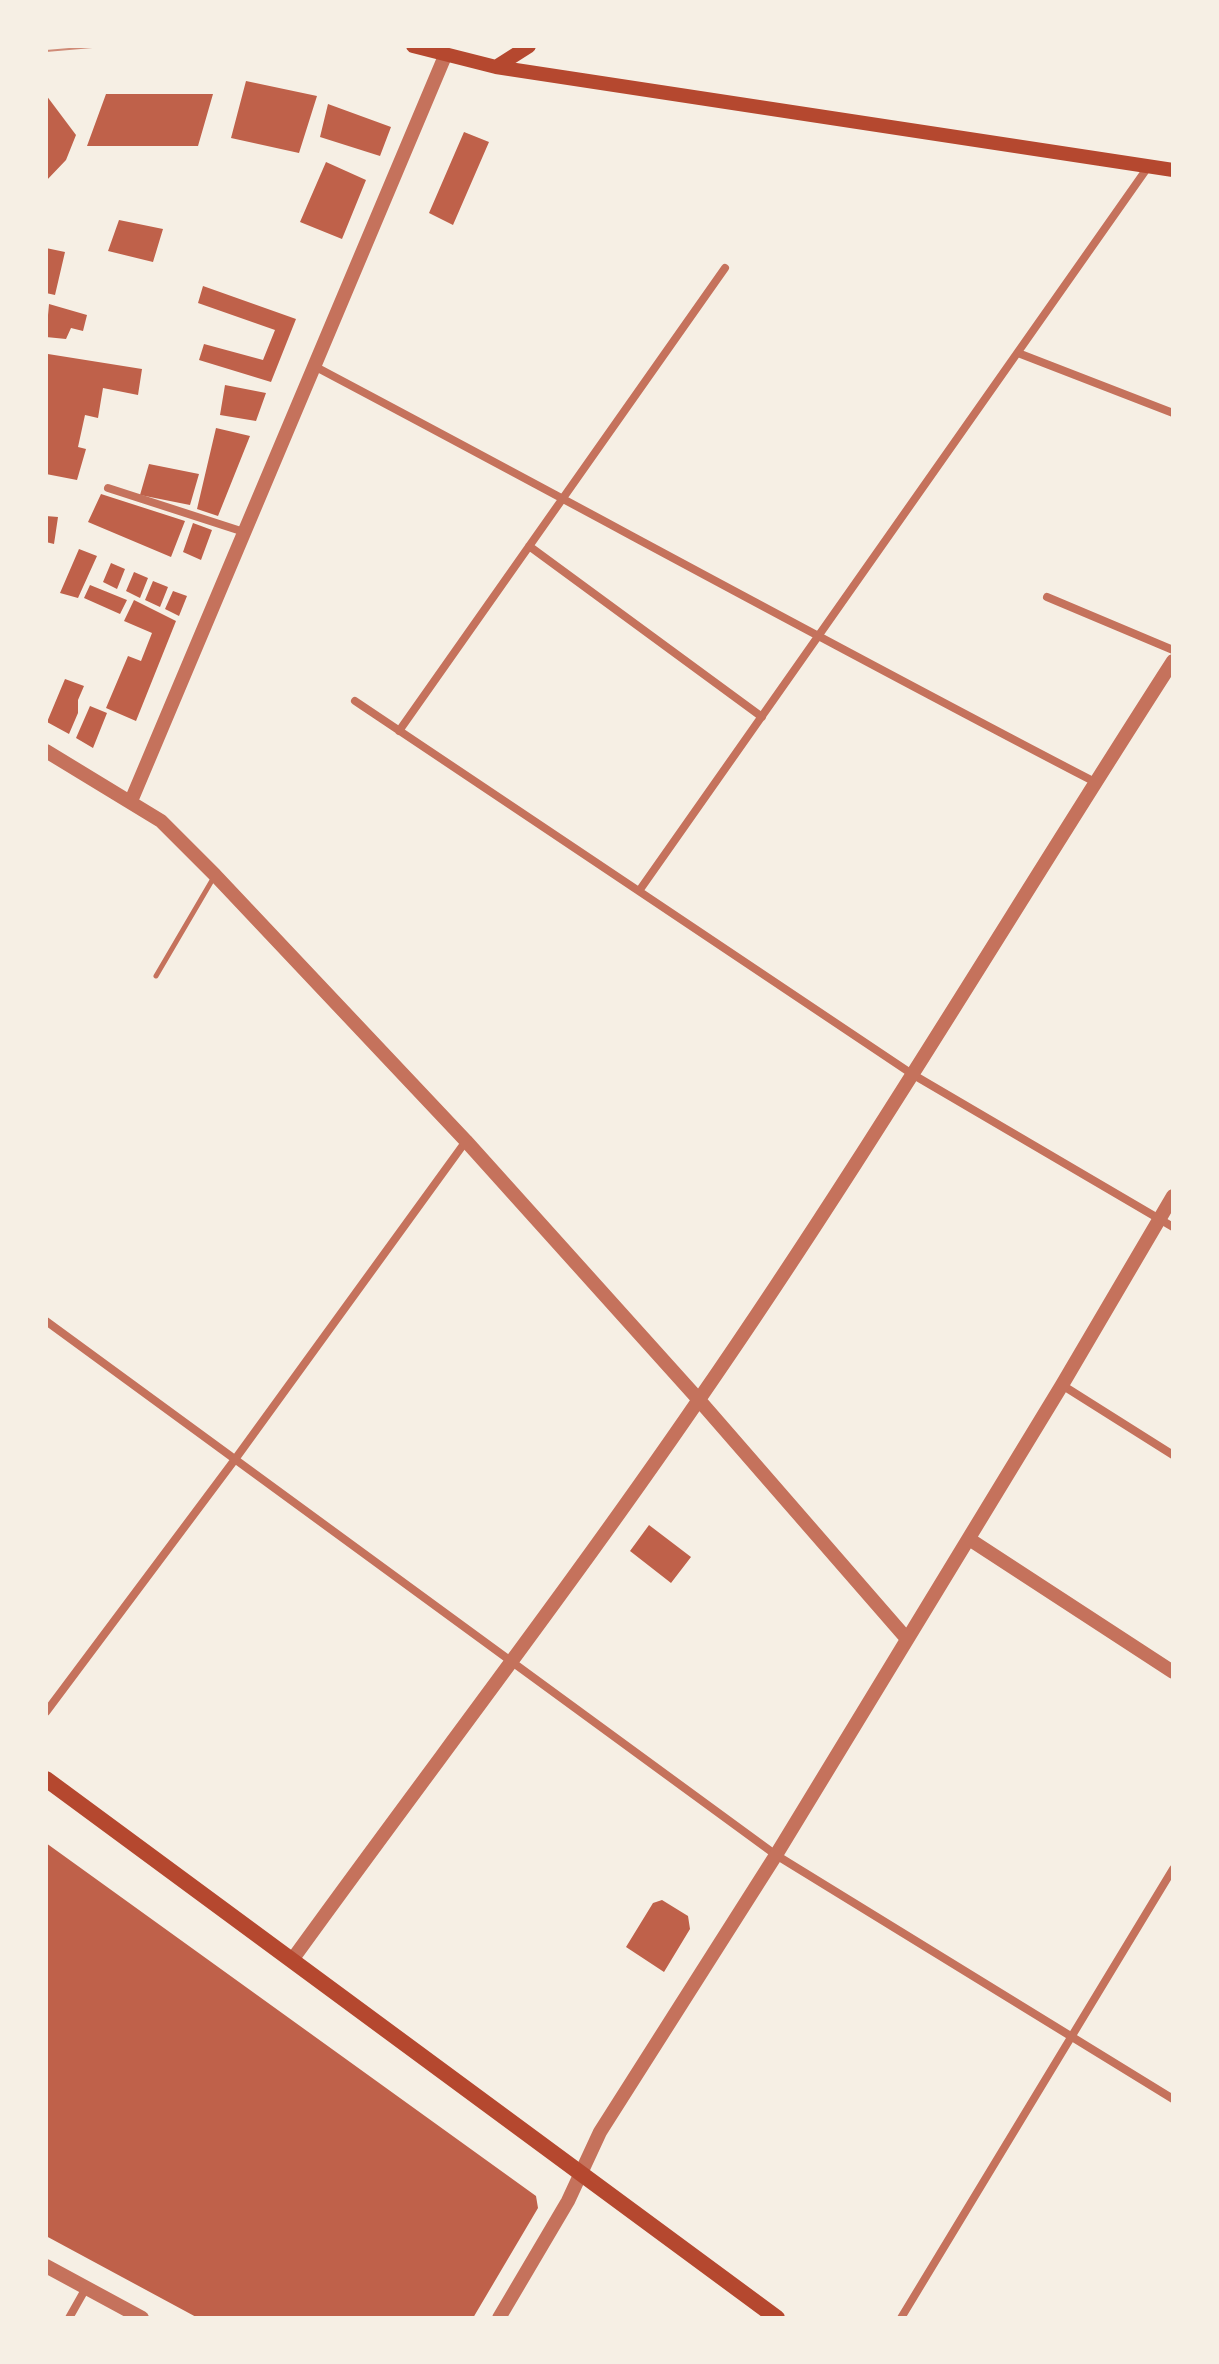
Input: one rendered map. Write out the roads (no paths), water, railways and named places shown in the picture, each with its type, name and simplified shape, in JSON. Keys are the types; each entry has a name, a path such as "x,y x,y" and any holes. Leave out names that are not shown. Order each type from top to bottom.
{"main road":[{"path":"413,46 496,67 1173,170"},
{"path":"496,67 529,46"},
{"path":"46,1779 777,2318"}],"street":[{"path":"131,801 445,56"},
{"path":"639,891 1148,167"},
{"path":"399,731 725,268"},
{"path":"1018,353 1173,413"},
{"path":"314,366 1095,782"},
{"path":"108,488 244,532"},
{"path":"529,546 762,717"},
{"path":"1047,597 1173,650"},
{"path":"292,1960 511,1663 699,1400 912,1074 1173,661"},
{"path":"355,701 912,1074 1173,1227"},
{"path":"46,751 161,821 215,875 466,1141 699,1400 907,1639"},
{"path":"46,1712 236,1458 466,1141"},
{"path":"499,2318 568,2201 600,2132 776,1855 1062,1385 1173,1196"},
{"path":"46,1321 776,1855 1173,2099"},
{"path":"1062,1385 1173,1455"},
{"path":"969,1539 1173,1672"},
{"path":"901,2318 1173,1869"},
{"path":"46,2266 142,2318"},
{"path":"69,2318 86,2288"}],"lane":[{"path":"156,976 215,875"}],"tram line":[{"path":"46,51 104,46"}]}
